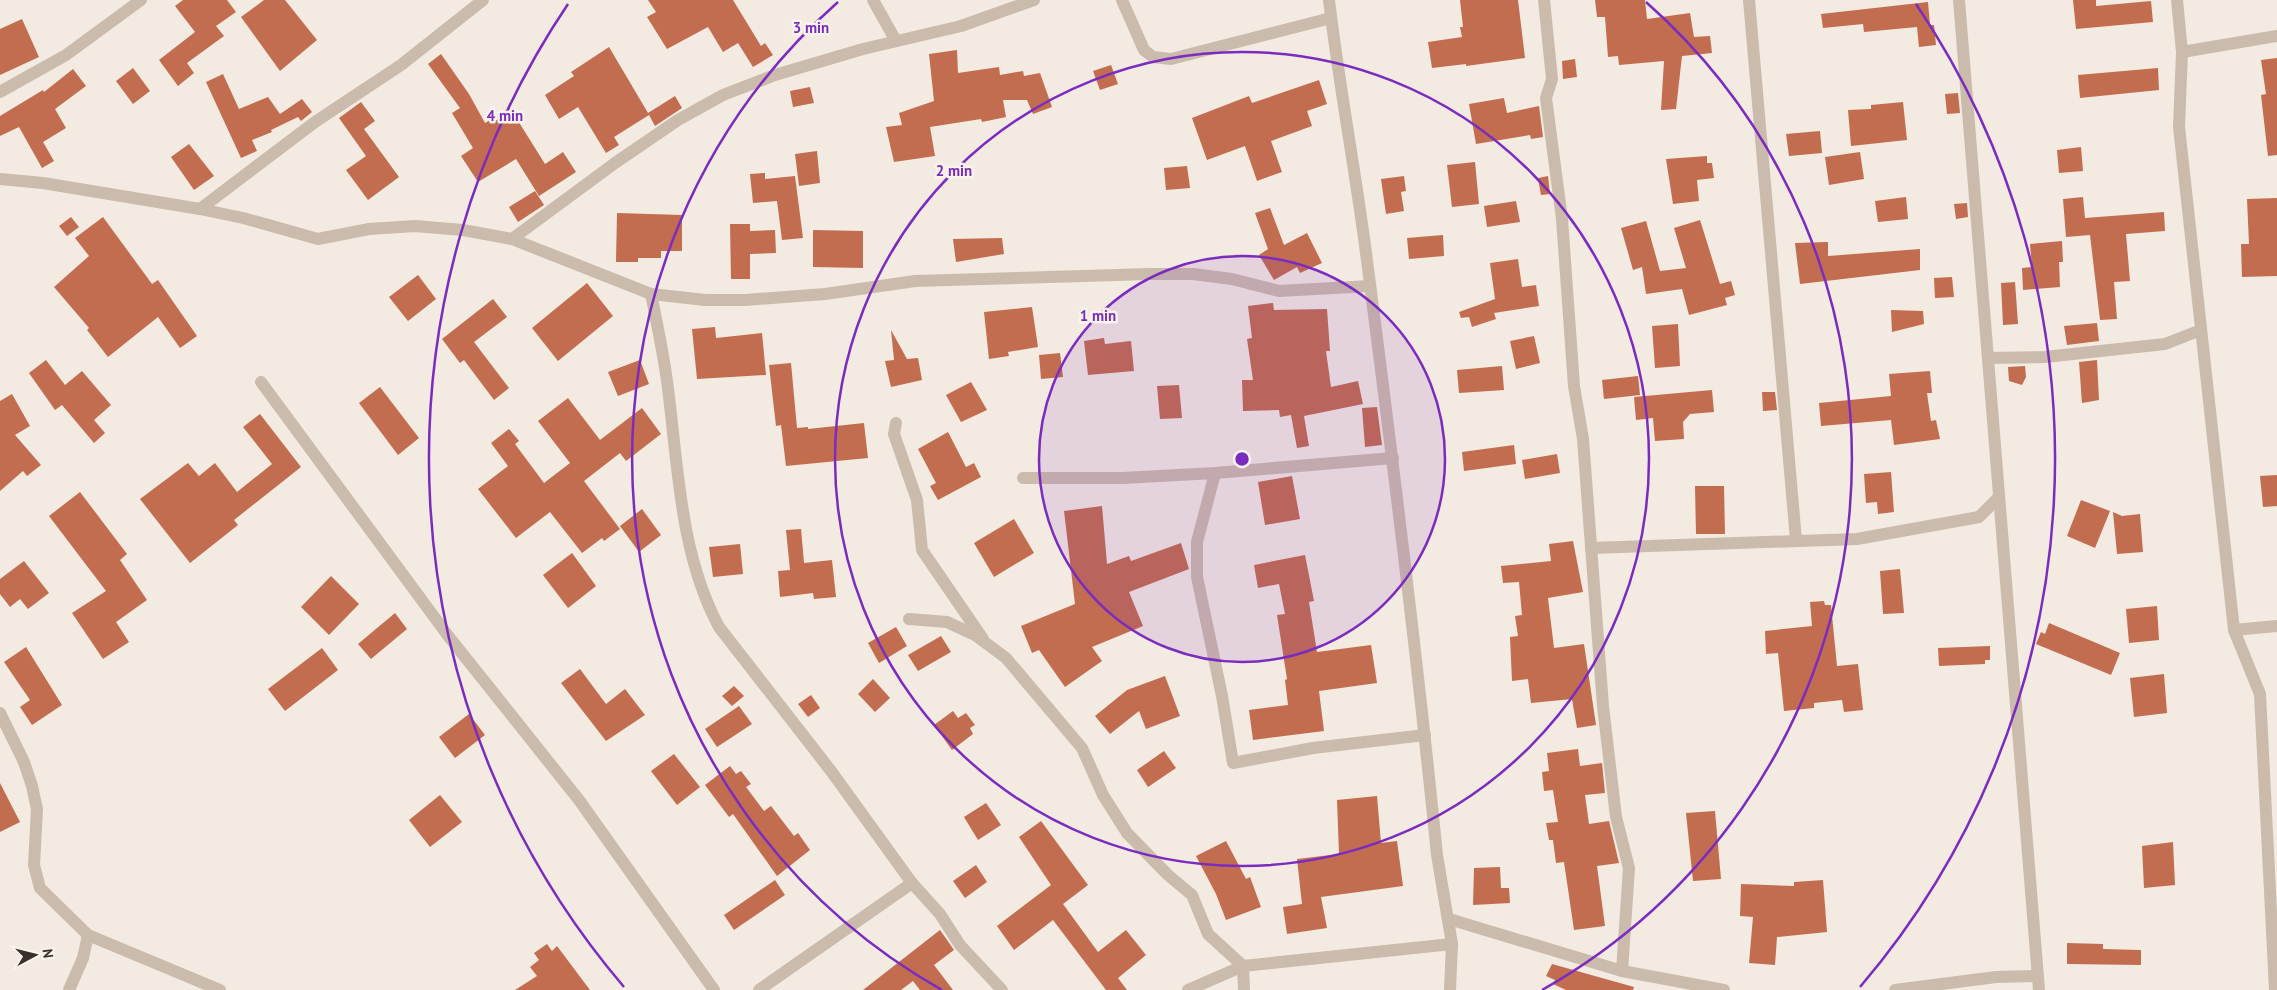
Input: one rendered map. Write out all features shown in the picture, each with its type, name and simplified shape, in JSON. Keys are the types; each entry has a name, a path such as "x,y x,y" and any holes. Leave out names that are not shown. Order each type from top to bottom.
{"street":[{"path":"0,92 66,55 141,0"},
{"path":"200,209 315,122 401,65 483,0"},
{"path":"873,0 896,41"},
{"path":"512,239 638,147 678,120 723,95 775,75 896,41 961,26 1034,0"},
{"path":"1122,0 1144,50 1153,57 1170,59 1331,18"},
{"path":"1329,0 1335,58 1350,137 1393,458 1437,855 1452,944 1450,990"},
{"path":"1544,0 1552,79 1546,98 1562,219 1574,386 1583,439 1603,706 1616,816 1629,868 1622,971"},
{"path":"1749,0 1796,540"},
{"path":"1959,0 2040,990"},
{"path":"2177,0 2182,52 2179,127 2234,630 2260,694 2275,990"},
{"path":"2182,52 2277,36"},
{"path":"0,180 43,183 200,209 243,218 318,239 369,229 415,226 512,239 651,294 705,300 744,300 825,294 915,281 1158,274 1193,274 1232,279 1279,291 1370,286"},
{"path":"651,294 666,373 675,456 688,535 710,610 724,634 831,771 912,882 940,914 960,945 1002,990"},
{"path":"1988,358 2045,357 2166,344 2201,330"},
{"path":"261,382 449,637 579,800 714,990"},
{"path":"896,423 894,434 917,500 922,550 988,645"},
{"path":"1023,478 1124,478 1215,473 1393,458"},
{"path":"1215,473 1197,542 1197,577 1222,696 1233,763 1313,748 1425,735"},
{"path":"1591,548 1857,539 1979,517 1999,497"},
{"path":"909,619 947,622 974,635 1006,658 1082,748 1103,795 1127,833 1168,875 1192,896 1208,934 1243,966 1244,990"},
{"path":"2234,630 2277,626"},
{"path":"0,713 24,762 32,786 37,809 34,865 40,888 88,935 220,990"},
{"path":"759,990 912,882"},
{"path":"1449,919 1622,971 1699,988 1724,990"},
{"path":"69,990 83,958 88,935"},
{"path":"1188,990 1243,966 1452,944"},
{"path":"1895,990 1996,976 2038,976"}],"building":[{"path":"183,0 227,0 236,12 216,26 224,36 187,63 194,73 178,86 159,60 195,32 175,6"},
{"path":"264,0 285,0 317,40 280,71 241,17"},
{"path":"648,0 733,0 761,46 765,43 773,55 753,67 738,43 723,52 708,27 667,49 647,17 656,12"},
{"path":"1460,0 1518,0 1525,58 1466,66 1466,64 1432,68 1428,42 1462,37 1460,27 1463,27"},
{"path":"1595,0 1645,0 1647,19 1690,13 1694,37 1710,36 1712,53 1682,56 1676,109 1661,110 1664,61 1619,65 1618,56 1608,57 1605,17 1597,17"},
{"path":"2073,0 2096,0 2096,6 2151,1 2153,22 2076,29"},
{"path":"1928,2 1930,25 1934,25 1936,45 1919,47 1917,27 1864,32 1863,24 1823,28 1821,14"},
{"path":"22,19 39,57 0,75 0,29"},
{"path":"609,47 648,113 675,96 682,108 655,126 649,115 614,137 619,145 606,153 578,107 559,119 545,95 574,76 571,72"},
{"path":"957,50 958,73 999,67 1000,75 1023,71 1024,76 1040,73 1052,107 1033,114 1027,100 1003,100 1006,117 982,122 981,119 930,127 935,156 894,162 886,127 902,125 899,113 934,101 929,54"},
{"path":"441,54 469,94 485,123 510,108 545,164 563,152 576,172 539,196 516,159 478,182 461,156 473,148 452,113 460,108 428,64"},
{"path":"2277,58 2277,155 2268,156 2261,95 2266,94 2261,60"},
{"path":"1575,59 1577,77 1563,79 1562,61"},
{"path":"1111,65 1118,84 1100,90 1093,71"},
{"path":"133,68 150,91 133,104 116,81"},
{"path":"2158,68 2159,90 2080,98 2078,75"},
{"path":"73,69 86,86 55,109 66,128 43,142 54,161 42,168 19,127 0,136 0,116 43,90 44,92"},
{"path":"223,74 239,109 268,97 280,114 302,99 312,112 301,121 298,117 271,130 272,132 252,140 257,151 241,158 206,82"},
{"path":"1319,80 1327,104 1307,111 1312,126 1271,141 1282,172 1257,181 1245,146 1207,160 1192,118 1249,96 1252,103"},
{"path":"810,87 814,103 793,107 790,91"},
{"path":"1958,93 1960,113 1947,114 1945,94"},
{"path":"1504,98 1507,113 1539,106 1543,137 1531,139 1530,135 1476,144 1469,104"},
{"path":"361,102 375,121 364,129 399,177 368,200 346,170 366,156 339,118"},
{"path":"1903,102 1907,140 1851,146 1848,110 1871,109 1871,105"},
{"path":"1820,131 1822,153 1789,156 1786,134"},
{"path":"189,144 214,176 194,190 171,157"},
{"path":"2081,147 2083,171 2059,173 2057,150"},
{"path":"817,151 820,183 799,186 795,154"},
{"path":"1860,152 1864,179 1829,185 1825,157"},
{"path":"1707,156 1707,163 1712,163 1714,178 1697,180 1699,201 1673,204 1666,159"},
{"path":"1475,162 1479,204 1452,207 1447,165"},
{"path":"1187,166 1190,188 1166,190 1164,168"},
{"path":"765,173 765,179 795,176 803,238 782,240 777,201 753,203 750,174"},
{"path":"1404,176 1406,191 1401,192 1404,211 1386,214 1381,179"},
{"path":"1548,176 1550,194 1541,195 1538,178"},
{"path":"535,191 544,205 518,222 509,207"},
{"path":"1906,197 1908,219 1878,222 1875,201"},
{"path":"2083,197 2085,218 2164,212 2165,231 2126,234 2130,281 2114,282 2117,319 2100,320 2090,235 2066,237 2063,199"},
{"path":"2277,198 2277,276 2242,277 2241,244 2249,244 2247,199"},
{"path":"1516,201 1520,222 1487,227 1484,206"},
{"path":"1967,203 1968,217 1956,219 1954,204"},
{"path":"1270,208 1284,245 1307,233 1322,263 1300,273 1297,267 1274,280 1259,255 1268,249 1255,213"},
{"path":"617,213 682,215 682,251 661,251 661,258 638,258 638,262 616,262"},
{"path":"71,217 79,227 67,236 59,226"},
{"path":"103,217 152,284 158,280 197,336 180,348 158,317 108,357 87,330 89,328 54,287 89,256 75,238"},
{"path":"1700,220 1720,284 1731,281 1735,295 1725,298 1727,305 1689,315 1682,289 1646,294 1642,267 1633,270 1621,228 1646,221 1660,271 1686,268 1674,228"},
{"path":"730,224 750,224 750,231 775,230 776,253 750,254 750,279 731,279"},
{"path":"813,230 863,231 863,268 813,267"},
{"path":"1443,235 1444,256 1409,259 1407,238"},
{"path":"1002,238 1004,254 956,262 953,239"},
{"path":"2062,241 2063,262 2059,262 2060,287 2023,290 2022,268 2032,267 2030,244"},
{"path":"1828,242 1828,256 1920,249 1920,270 1800,284 1795,243"},
{"path":"1518,259 1522,287 1536,285 1539,306 1494,313 1496,319 1472,327 1469,317 1461,318 1459,312 1495,299 1490,263"},
{"path":"418,275 436,299 408,321 389,297"},
{"path":"1952,277 1954,297 1935,298 1934,278"},
{"path":"2015,282 2018,324 2003,325 2001,283"},
{"path":"587,283 613,316 558,361 532,328"},
{"path":"493,299 507,317 474,342 509,388 494,400 464,360 460,363 442,339"},
{"path":"1273,303 1274,310 1327,309 1330,351 1326,351 1331,387 1358,381 1363,404 1304,416 1309,446 1297,448 1291,415 1280,417 1279,410 1243,411 1242,380 1253,380 1247,339 1252,338 1248,306"},
{"path":"1032,307 1038,347 1008,352 1009,356 989,359 984,312"},
{"path":"1891,310 1923,311 1924,324 1892,332"},
{"path":"2097,323 2099,341 2067,345 2064,326"},
{"path":"1678,324 1680,366 1655,368 1652,326"},
{"path":"715,327 716,338 762,333 766,375 697,379 692,329"},
{"path":"891,330 907,359 918,358 922,380 891,387 885,361 894,360"},
{"path":"1534,336 1540,363 1516,369 1510,341"},
{"path":"1104,338 1105,344 1131,341 1134,371 1088,375 1084,341"},
{"path":"1060,353 1063,377 1041,379 1039,355"},
{"path":"46,360 65,385 82,371 111,405 94,420 105,433 94,443 62,405 55,410 29,373"},
{"path":"640,360 649,384 618,396 608,372"},
{"path":"2097,360 2099,400 2082,403 2079,362"},
{"path":"791,363 797,428 808,427 808,429 864,423 868,458 786,466 781,425 776,426 769,365"},
{"path":"1502,366 1504,390 1459,393 1457,370"},
{"path":"2025,366 2026,377 2022,385 2009,381 2008,367"},
{"path":"1930,371 1932,393 1927,393 1931,421 1936,420 1940,439 1894,445 1891,420 1821,426 1819,403 1891,396 1889,374"},
{"path":"1638,376 1640,395 1604,399 1602,380"},
{"path":"971,382 987,410 961,422 946,395"},
{"path":"1179,385 1182,418 1160,419 1157,386"},
{"path":"380,387 419,438 398,455 359,403"},
{"path":"1712,390 1714,412 1690,414 1683,422 1684,439 1655,441 1653,418 1636,420 1634,397"},
{"path":"1762,392 1775,392 1777,410 1763,411"},
{"path":"12,394 30,426 15,435 41,465 27,476 23,471 0,491 0,401"},
{"path":"568,398 600,440 642,408 661,434 626,461 620,453 584,481 620,529 604,541 602,538 582,553 550,512 516,538 478,489 508,466 491,443 509,429 519,441 515,444 544,483 570,463 538,421"},
{"path":"1377,407 1382,445 1365,447 1362,408"},
{"path":"260,414 301,467 234,520 238,525 190,563 140,499 188,463 199,476 215,463 237,492 272,464 243,427"},
{"path":"948,432 966,467 974,463 981,477 938,500 930,486 936,483 918,449"},
{"path":"1514,445 1516,464 1464,471 1462,452"},
{"path":"1557,454 1560,473 1525,479 1522,460"},
{"path":"1891,472 1894,512 1878,514 1877,502 1866,503 1864,474"},
{"path":"2277,475 2277,506 2263,507 2260,476"},
{"path":"1292,476 1300,519 1265,525 1258,482"},
{"path":"1695,486 1724,486 1725,534 1696,534"},
{"path":"80,492 127,554 120,560 147,600 116,622 129,642 103,659 72,613 106,591 49,516"},
{"path":"2081,500 2110,511 2095,548 2067,536"},
{"path":"1102,506 1107,564 1129,556 1131,561 1181,543 1189,569 1129,592 1143,626 1092,647 1102,661 1065,687 1039,650 1032,653 1021,626 1075,604 1064,511"},
{"path":"642,509 661,535 639,552 620,526"},
{"path":"2113,512 2122,516 2140,514 2143,552 2117,554"},
{"path":"1014,519 1034,553 994,577 974,543"},
{"path":"801,529 804,563 832,560 836,597 814,599 813,593 780,597 778,571 790,570 786,530"},
{"path":"1573,541 1583,592 1548,598 1554,648 1584,644 1596,725 1577,728 1572,699 1531,703 1528,679 1512,681 1510,637 1518,636 1515,616 1522,615 1519,582 1503,583 1501,566 1551,561 1549,544"},
{"path":"740,544 743,574 713,577 709,547"},
{"path":"572,553 596,586 568,608 543,575"},
{"path":"1305,555 1314,601 1309,602 1317,652 1371,645 1377,683 1319,691 1324,731 1253,740 1249,710 1288,705 1285,680 1287,679 1277,615 1285,614 1279,584 1258,588 1254,565"},
{"path":"24,561 49,593 28,609 20,599 10,607 0,594 0,579"},
{"path":"1900,569 1904,613 1883,614 1880,571"},
{"path":"331,576 359,604 329,635 301,607"},
{"path":"1824,601 1825,605 1831,605 1837,666 1858,664 1863,710 1844,712 1842,700 1814,703 1814,708 1784,711 1778,653 1766,654 1765,631 1812,626 1810,602"},
{"path":"2157,606 2159,640 2129,643 2126,609"},
{"path":"395,613 407,629 371,659 358,644"},
{"path":"2049,623 2120,653 2111,675 2036,644 2041,632 2045,634"},
{"path":"896,627 907,646 879,663 868,643"},
{"path":"941,636 951,652 918,671 908,655"},
{"path":"1990,646 1990,660 1985,660 1985,664 1939,666 1938,648"},
{"path":"26,647 62,705 32,725 20,707 30,700 4,662"},
{"path":"322,648 338,670 285,711 268,689"},
{"path":"580,669 606,704 625,689 645,715 606,741 561,683"},
{"path":"2164,674 2167,713 2134,717 2130,678"},
{"path":"1165,676 1180,716 1146,729 1139,711 1110,734 1095,716 1127,690"},
{"path":"873,679 890,698 875,712 858,694"},
{"path":"734,686 744,696 732,706 722,696"},
{"path":"811,695 820,708 808,717 798,704"},
{"path":"739,706 752,724 717,747 705,729"},
{"path":"953,711 958,718 966,713 975,725 970,728 973,734 952,750 934,725"},
{"path":"469,714 485,735 455,758 439,737"},
{"path":"1578,749 1580,766 1602,763 1605,793 1585,795 1589,824 1609,821 1619,863 1597,866 1605,926 1574,930 1564,862 1556,863 1553,840 1549,840 1546,823 1558,822 1553,790 1544,791 1542,772 1549,771 1547,753"},
{"path":"1164,751 1176,768 1148,787 1137,770"},
{"path":"674,754 700,787 677,805 651,771"},
{"path":"730,766 736,774 741,771 751,784 746,787 764,811 771,806 794,836 798,833 810,850 777,876 733,814 729,817 705,785"},
{"path":"0,783 20,822 0,832"},
{"path":"440,795 462,822 430,847 409,820"},
{"path":"1377,796 1381,843 1397,841 1403,886 1321,897 1327,928 1287,934 1283,907 1302,904 1297,859 1339,854 1337,800"},
{"path":"986,803 1001,825 978,840 964,817"},
{"path":"1715,811 1721,879 1693,881 1686,813"},
{"path":"1041,821 1088,885 1063,904 1098,952 1126,930 1146,955 1118,978 1127,990 1106,990 1053,920 1014,950 997,926 1051,885 1019,837"},
{"path":"1226,841 1246,879 1250,877 1261,907 1226,920 1216,894 1196,856"},
{"path":"2173,842 2175,885 2144,888 2142,846"},
{"path":"976,865 987,882 965,898 953,881"},
{"path":"1500,867 1501,888 1509,888 1510,903 1473,905 1474,868"},
{"path":"775,880 785,895 734,930 724,915"},
{"path":"1823,880 1827,932 1777,937 1775,965 1749,963 1753,917 1740,916 1741,884 1794,886 1794,882"},
{"path":"940,930 954,950 934,965 953,990 920,990 913,981 901,990 863,990"},
{"path":"2067,943 2103,944 2103,949 2141,950 2141,965 2067,964"},
{"path":"547,944 552,951 557,946 590,990 515,990 537,976 530,967 539,960 534,953"},
{"path":"1552,964 1634,987 1633,990 1566,990 1553,984 1555,980 1546,976"}]}
